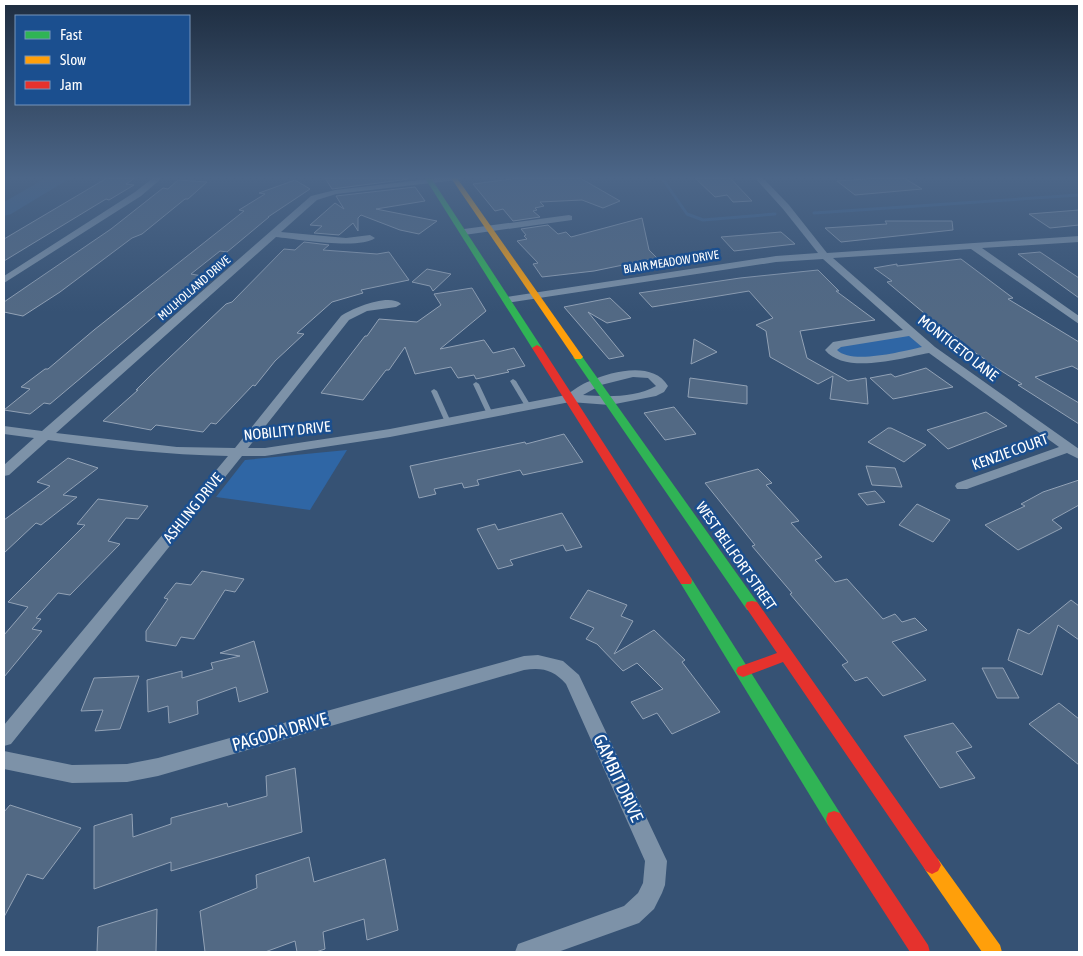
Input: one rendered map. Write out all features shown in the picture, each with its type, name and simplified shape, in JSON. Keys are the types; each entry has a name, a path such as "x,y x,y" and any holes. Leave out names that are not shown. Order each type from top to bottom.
{"main road":[{"path":"458,223 742,671 802,770 921,952"},
{"name":"WEST BELLFORT STREET","path":"486,223 992,952"},
{"path":"742,671 786,654"}],"street":[{"path":"4,280 93,223"},
{"name":"MULHOLLAND DRIVE","path":"4,472 287,223"},
{"path":"464,232 536,223"},
{"name":"MONTICETO LANE","path":"797,223 825,256 931,348 1074,451"},
{"path":"275,234 346,241 370,238"},
{"name":"BLAIR MEADOW DRIVE","path":"508,300 776,259 1079,239"},
{"path":"974,246 1079,321"},
{"name":"ASHLING DRIVE","path":"4,738 345,318 357,309 377,304 396,304"},
{"path":"912,332 837,344 831,350 833,354 839,357 857,361 931,348"},
{"name":"NOBILITY DRIVE","path":"4,430 44,437 177,451 265,452 308,447 570,398 610,401 652,393 662,386 660,380 655,376 639,373 596,382 570,398"},
{"name":"KENZIE COURT","path":"962,486 1074,451"},
{"name":"PAGODA DRIVE","path":"4,760 72,774 127,773 158,767 524,663 538,660 553,664"},
{"name":"GAMBIT DRIVE","path":"526,952 631,915 646,901 654,885 656,861 572,680 566,671 553,664"}],"lane":[{"path":"513,381 528,406"},
{"path":"476,384 490,414"},
{"path":"434,391 448,422"}],"shaded area":[{"path":"912,332 929,348 857,360 839,357 834,347"},
{"path":"347,450 310,510 216,497 245,460"}],"building":[{"path":"32,223 67,223 4,261 4,239"},
{"path":"119,223 156,223 142,234 132,238 60,292 23,316 4,312 4,302"},
{"path":"229,223 262,223 227,252 220,251 191,274 202,276 50,404 44,403 30,414 4,410 30,389 21,387 45,369 48,369"},
{"path":"313,223 358,223 358,231 353,223 339,235 314,233 322,226 310,225"},
{"path":"381,223 435,223 419,234 400,230"},
{"path":"625,223 643,223 649,250 657,258 594,271 542,277 533,264 538,263 517,241 527,239 521,229 548,225 558,234 566,232 571,237"},
{"path":"886,223 952,223 953,230 841,242 825,228 887,224"},
{"path":"1042,223 1079,223 1079,225 1050,228"},
{"path":"781,232 795,244 734,251 721,237"},
{"path":"304,242 329,245 323,250 377,254 389,252 409,280 361,290 363,293 332,302 297,333 304,334 275,361 255,386 253,385 216,424 211,423 203,432 156,425 151,430 103,421 138,390 136,390 226,304 232,302 284,249 295,250"},
{"path":"1040,252 1079,278 1079,298 1018,254"},
{"path":"961,259 1013,298 1008,299 1079,342 1079,370 1072,366 1035,377 1079,403 1079,424 1018,385 1022,384 955,339 958,338 929,318 887,282 892,281 874,268 897,264 897,266"},
{"path":"427,269 451,274 433,291 430,286 412,282"},
{"path":"818,270 839,291 836,291 875,320 800,331 807,358 848,381 866,378 868,404 830,399 833,376 818,384 770,357 766,331 756,325 773,318 749,291 652,307 639,293 740,278"},
{"path":"472,288 486,311 440,349 484,340 493,353 514,348 525,366 507,370 509,372 476,379 474,375 458,378 451,367 415,374 405,347 389,370 386,370 363,400 321,393 379,319 417,322 441,305 434,294"},
{"path":"610,298 631,318 607,323 588,312 624,356 609,359 564,307"},
{"path":"694,339 717,352 691,364"},
{"path":"926,368 953,387 893,399 870,378 891,374 895,377"},
{"path":"690,378 747,386 747,404 688,397"},
{"path":"674,407 696,434 665,440 644,413"},
{"path":"986,412 1007,426 948,449 927,430"},
{"path":"888,428 926,445 904,462 868,442"},
{"path":"564,434 583,462 523,475 520,470 477,480 479,485 464,488 462,483 434,489 436,494 419,498 410,466 525,442 526,444"},
{"path":"68,458 98,468 63,495 77,497 41,525 36,523 4,553 4,520 50,486 37,482"},
{"path":"866,466 895,468 902,487 872,485"},
{"path":"758,469 772,483 766,485 799,521 791,523 822,557 815,560 835,582 847,579 883,619 895,614 902,622 915,618 927,630 892,642 926,680 883,696 867,677 855,681 842,665 848,662 790,594 792,593 752,546 755,545 705,483"},
{"path":"1079,480 1079,505 1052,520 1062,528 1018,550 985,525 1025,506 1021,504 1043,492"},
{"path":"875,491 885,502 867,505 858,494"},
{"path":"98,499 148,506 138,519 126,518 108,541 120,544 70,595 58,593 36,618 41,619 32,629 42,631 4,677 4,635 28,607 8,602 85,525 77,524"},
{"path":"917,504 950,520 933,542 899,525"},
{"path":"562,513 582,547 566,551 563,545 510,560 513,565 498,569 477,529 495,524 498,530"},
{"path":"202,571 244,579 235,592 225,590 194,639 181,637 176,646 146,641 146,631 168,599 164,598 176,583 191,585"},
{"path":"588,590 627,605 621,616 633,621 614,654 654,630 685,660 682,662 720,712 672,734 657,713 643,719 631,702 663,689 637,663 623,671 597,644 586,639 594,628 570,618"},
{"path":"1071,600 1079,606 1079,640 1058,625 1042,675 1008,660 1018,629 1029,634"},
{"path":"254,641 268,692 239,702 236,687 197,701 198,714 169,723 168,706 148,712 147,680 182,671 182,678 213,669 211,663 240,656 220,653"},
{"path":"982,668 1003,668 1019,698 997,698"},
{"path":"139,676 120,729 95,731 103,710 81,711 94,678"},
{"path":"1059,703 1079,719 1079,765 1029,724"},
{"path":"953,723 972,747 956,752 975,778 940,788 904,736"},
{"path":"295,768 302,832 171,871 171,862 94,889 94,826 132,814 133,837 171,824 171,818 227,803 228,807 267,796 266,776"},
{"path":"10,805 81,828 43,879 27,874 4,917 4,812"},
{"path":"309,857 314,882 385,859 398,930 367,940 364,919 323,932 325,949 316,952 297,952 295,941 265,952 205,952 200,911 257,888 256,875"},
{"path":"157,909 156,952 97,952 98,927"}],"traffic: fast":[{"path":"457,223 537,348"},
{"path":"578,357 752,606"},
{"path":"686,581 834,819"}],"traffic: slow":[{"path":"485,223 578,357"},
{"path":"932,865 993,952"}],"traffic: jam":[{"path":"537,348 686,581"},
{"path":"752,606 932,865"},
{"path":"743,671 786,655"},
{"path":"834,819 921,952"}]}
